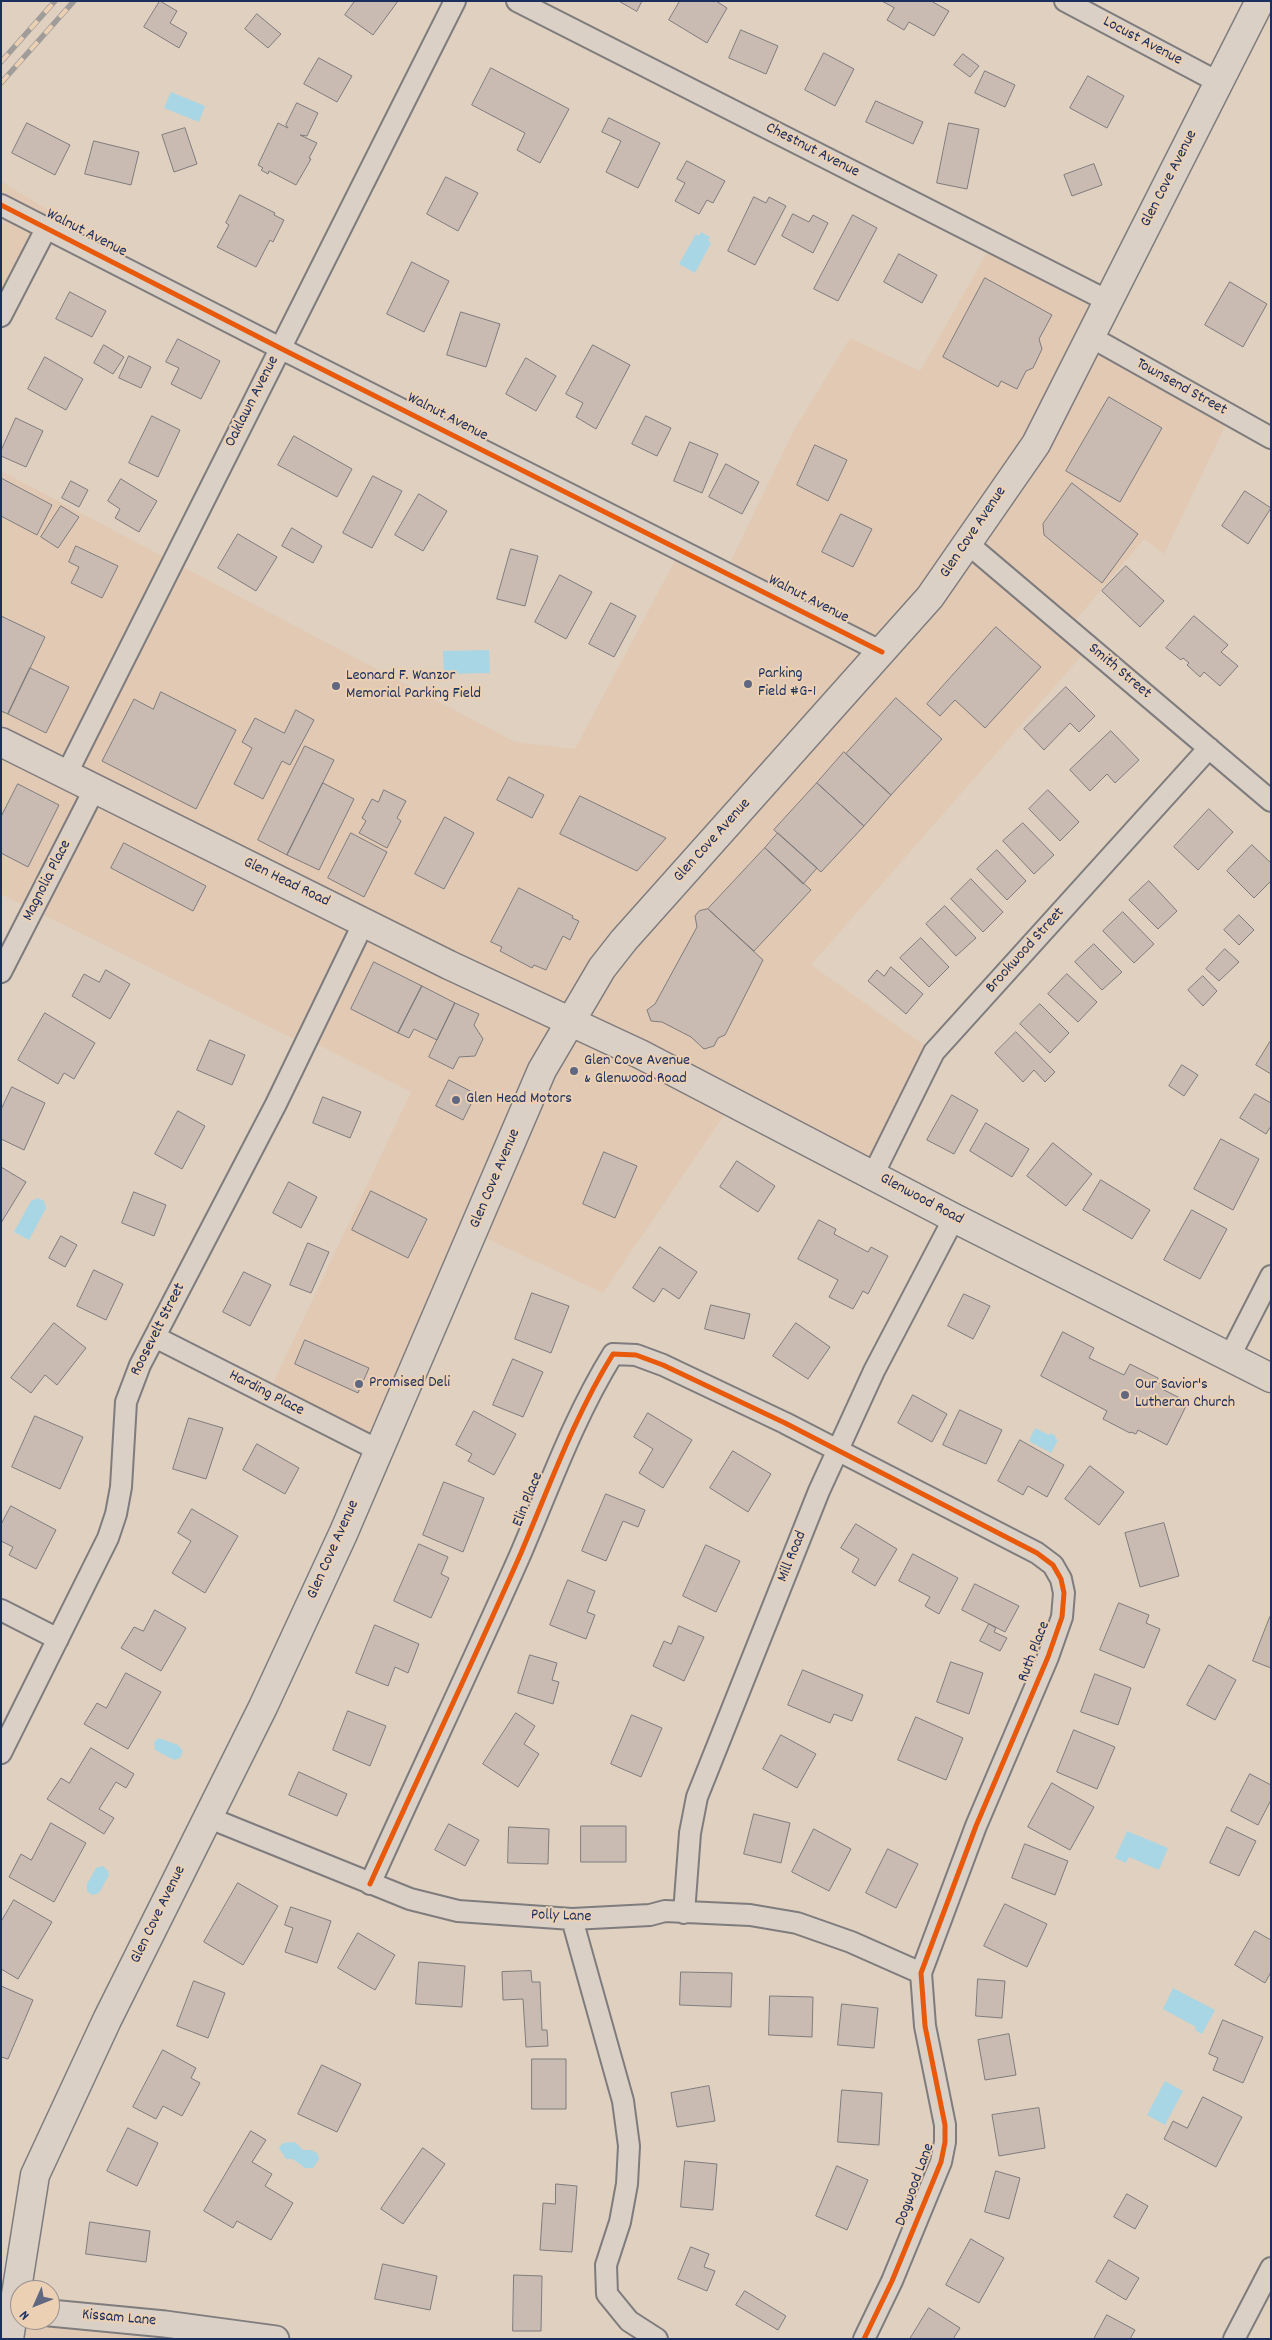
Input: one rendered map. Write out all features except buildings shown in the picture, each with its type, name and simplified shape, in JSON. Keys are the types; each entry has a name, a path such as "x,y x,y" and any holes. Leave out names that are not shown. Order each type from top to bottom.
{"main road":[{"name":"Glen Cove Avenue","path":"20,2280 36,2175 107,2020 263,1707 343,1534 542,1070 572,1022 602,968 624,940 930,597 1036,444 1260,1"},
{"name":"Glen Head Road","path":"1,742 94,790 449,965 572,1022"},
{"name":"Glenwood Road","path":"572,1022 640,1054 954,1218 1271,1378"}],"street":[{"name":"Oaklawn Avenue","path":"66,775 455,1"},
{"name":"Chestnut Avenue","path":"517,1 1108,301"},
{"name":"Locust Avenue","path":"1065,1 1218,82"},
{"name":"Walnut Avenue","path":"1,205 882,652"},
{"path":"1,316 46,228"},
{"name":"Townsend Street","path":"1091,338 1271,438"},
{"name":"Smith Street","path":"967,543 1271,801"},
{"name":"Brookwood Street","path":"872,1175 934,1052 1209,748"},
{"name":"Magnolia Place","path":"1,972 94,790"},
{"name":"Roosevelt Street","path":"1,1753 108,1538 116,1514 121,1487 126,1402 140,1365 276,1104 364,922"},
{"name":"Mill Road","path":"684,1913 690,1833 697,1797 819,1491 874,1372 954,1218"},
{"path":"1230,1356 1271,1276"},
{"name":"Harding Place","path":"155,1337 378,1450"},
{"name":"Elin Place","path":"370,1884 521,1552 565,1446 593,1386 613,1354 636,1355 663,1365 785,1423 838,1452"},
{"name":"Ruth Place","path":"838,1452 1037,1553 1053,1565 1061,1580 1064,1593 1062,1617 1048,1657 976,1826 920,1973"},
{"path":"1,1610 58,1639"},
{"name":"Polly Lane","path":"207,1817 410,1899 458,1911 572,1920 650,1915 665,1911 750,1915 797,1923 851,1942 920,1973"},
{"path":"572,1920 623,2102 629,2146 627,2184 620,2222 606,2265 607,2294 629,2321 657,2339"},
{"name":"Dogwood Lane","path":"864,2339 892,2281 941,2162 946,2142 945,2125 925,2026 920,1973"},
{"path":"1234,2339 1271,2268"},
{"name":"Kissam Lane","path":"60,2314 165,2324 276,2339"}],"shaded area":[{"path":"1,181 56,215 1,314"},
{"path":"993,242 1112,300 1091,343 1231,414 1164,554 1144,539 1070,627 1091,645 811,965 934,1052 872,1174 733,1102 603,1293 473,1232 379,1452 266,1398 411,1092 307,1039 304,1044 1,894 1,471 515,742 575,749 680,551 725,573 794,430 850,338 920,371"},
{"path":"60,2328 157,2339 19,2339 20,2330 60,2330"}],"water":[{"path":"171,92 205,106 199,122 164,108"},
{"path":"701,232 710,237 708,240 711,243 695,273 679,264 696,234 699,236"},
{"path":"489,650 490,673 444,674 443,651"},
{"path":"38,1198 44,1201 46,1208 29,1240 14,1232 31,1201"},
{"path":"1035,1428 1049,1435 1050,1433 1056,1436 1055,1438 1058,1440 1051,1453 1029,1441"},
{"path":"159,1738 178,1745 183,1751 180,1758 174,1760 155,1750 154,1742"},
{"path":"1127,1831 1168,1848 1159,1870 1129,1857 1126,1863 1115,1858"},
{"path":"103,1866 109,1875 99,1893 92,1895 87,1891 87,1884 96,1868"},
{"path":"1173,1988 1215,2010 1202,2034 1195,2030 1196,2027 1163,2009"},
{"path":"1165,2081 1183,2091 1165,2125 1147,2115"},
{"path":"295,2142 303,2150 311,2150 317,2153 319,2159 313,2168 305,2168 293,2159 286,2159 279,2148 283,2143"}],"railway":[{"path":"1,62 55,1"},
{"path":"1,83 74,1"}],"cycle path":[{"path":"1,205 882,652"},
{"path":"370,1884 521,1553 574,1427 613,1354 636,1355 663,1365 785,1423 1037,1553 1053,1565 1061,1579 1064,1593 1062,1617 1048,1657 976,1826 921,1973 925,2026 945,2125 945,2142 941,2162 892,2281 864,2339"}],"place":[{"name":"Parking Field #G-1","path":"748,684"},
{"name":"Leonard F. Wanzor Memorial Parking Field","path":"336,686"},
{"name":"Glen Cove Avenue & Glenwood Road","path":"574,1071"},
{"name":"Glen Head Motors","path":"456,1100"},
{"name":"Promised Deli","path":"359,1384"},
{"name":"Our Savior's Lutheran Church","path":"1125,1395"}]}
